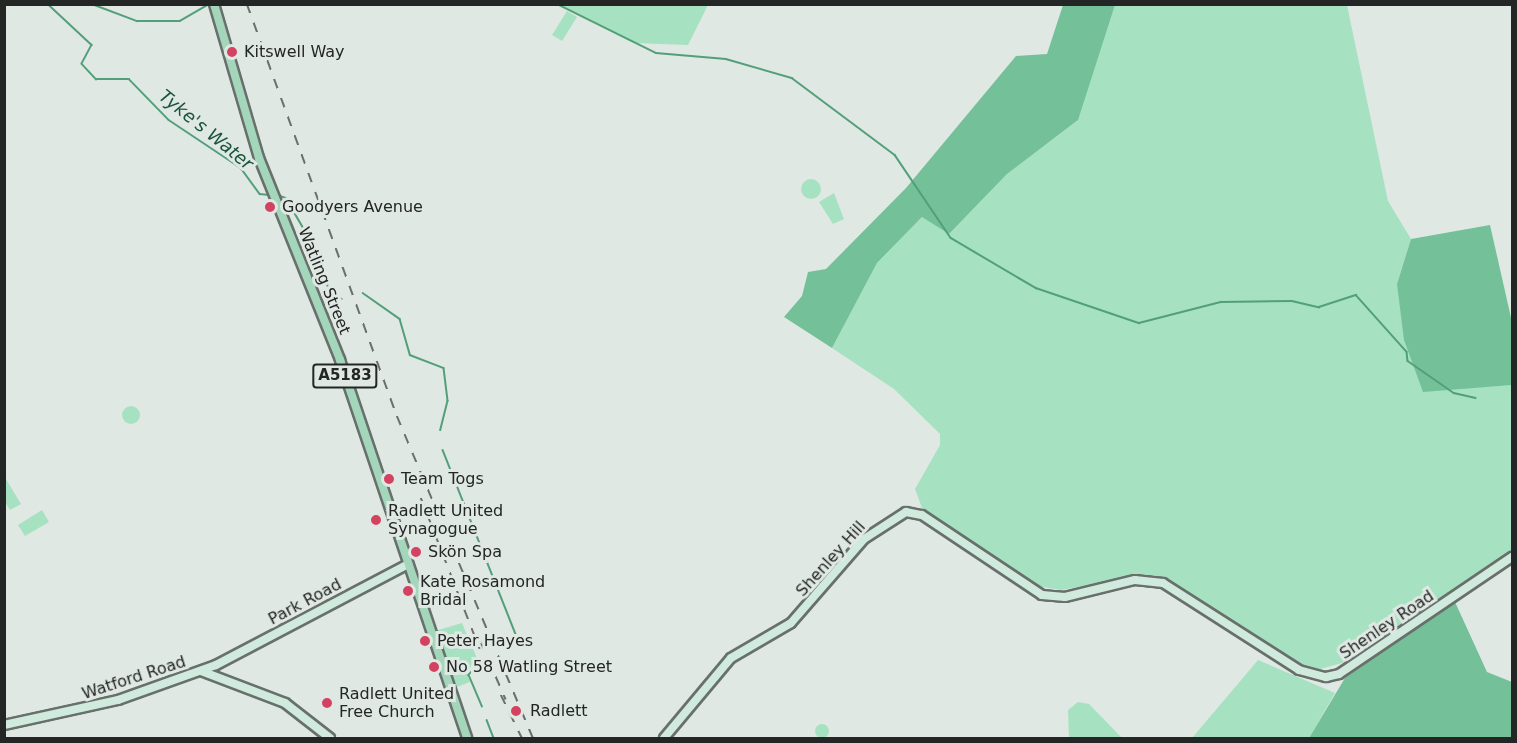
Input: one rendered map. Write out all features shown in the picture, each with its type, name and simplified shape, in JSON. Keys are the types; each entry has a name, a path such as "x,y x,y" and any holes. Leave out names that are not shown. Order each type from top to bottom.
{"main road":[{"name":"Watling Street","path":"214,4 270,188 343,370 467,738"}],"street":[{"name":"Shenley Hill","path":"664,738 679,727 731,658 791,623 864,539 906,512 922,515 1042,595 1065,597 1148,580"},
{"name":"Shenley Road","path":"1148,580 1164,583 1299,670 1326,677 1348,668 1512,557"},
{"name":"Park Road","path":"216,665 408,564"},
{"name":"Watford Road","path":"4,725 118,700 216,665"},
{"path":"216,665 220,676"},
{"name":"Watford Road","path":"201,671 220,676 285,704 330,738"}],"green space":[{"path":"559,5 708,5 688,45 633,43"},
{"path":"1063,5 1115,5 1078,120 1007,174 949,234 922,217 877,263 832,348 784,317 802,296 808,272 826,269 906,188 1016,56 1047,54"},
{"path":"1115,5 1347,5 1388,201 1411,239 1397,284 1423,391 1512,385 1512,553 1342,663 1313,671 1165,580 1144,575 1061,590 1031,585 922,508 915,489 940,445 940,434 894,389 832,348 877,263 923,216 949,234 1007,174 1077,121"},
{"path":"567,11 577,17 562,41 552,35"},
{"path":"811,179 818,182 821,189 818,196 811,199 804,196 801,189 804,182"},
{"path":"834,193 844,219 833,224 819,202"},
{"path":"1490,225 1512,322 1512,385 1423,392 1404,340 1397,284 1411,239"},
{"path":"127,406 135,406 140,411 138,422 127,424 122,419 122,411"},
{"path":"6,479 21,504 10,510 5,502"},
{"path":"42,510 49,522 25,536 18,525"},
{"path":"1455,602 1487,672 1512,682 1512,738 1309,738 1345,678"},
{"path":"462,623 479,663 466,670 470,682 457,687 435,631"},
{"path":"1258,660 1335,693 1309,738 1192,738"},
{"path":"1078,702 1089,704 1122,738 1069,738 1068,710"},
{"path":"822,724 827,726 829,731 827,736 822,738 817,736 815,731 817,726"}],"waterway":[{"name":"Tyke's Water","path":"48,4 92,45 82,64 96,79 129,79 169,120 241,168 260,194 269,195"},
{"path":"92,4 137,21 180,21 206,6"},
{"path":"557,4 656,53 726,59 792,78 895,155 951,238 1036,288 1139,323 1221,302 1292,301 1319,307 1356,295 1407,352 1408,361 1454,393 1475,398"},
{"name":"Tyke's Water","path":"277,195 286,198 318,253 331,296 342,299"},
{"name":"Tyke's Water","path":"363,293 400,319 410,355 444,368 448,401 441,430"},
{"name":"Tyke's Water","path":"443,450 521,647"},
{"name":"Tyke's Water","path":"478,666 469,675 482,706"},
{"name":"Tyke's Water","path":"487,720 494,738"}],"railway":[{"path":"247,4 397,416 533,738"},
{"path":"421,498 480,649"},
{"path":"480,640 506,700"},
{"path":"501,695 522,738"}],"place":[{"name":"Kitswell Way","path":"232,52"},
{"name":"Goodyers Avenue","path":"270,207"},
{"name":"Team Togs","path":"389,479"},
{"name":"Radlett United Synagogue","path":"376,520"},
{"name":"Skön Spa","path":"416,552"},
{"name":"Kate Rosamond Bridal","path":"408,591"},
{"name":"Peter Hayes","path":"425,641"},
{"name":"No 58 Watling Street","path":"434,667"},
{"name":"Radlett United Free Church","path":"327,703"},
{"name":"Radlett","path":"516,711"}]}
